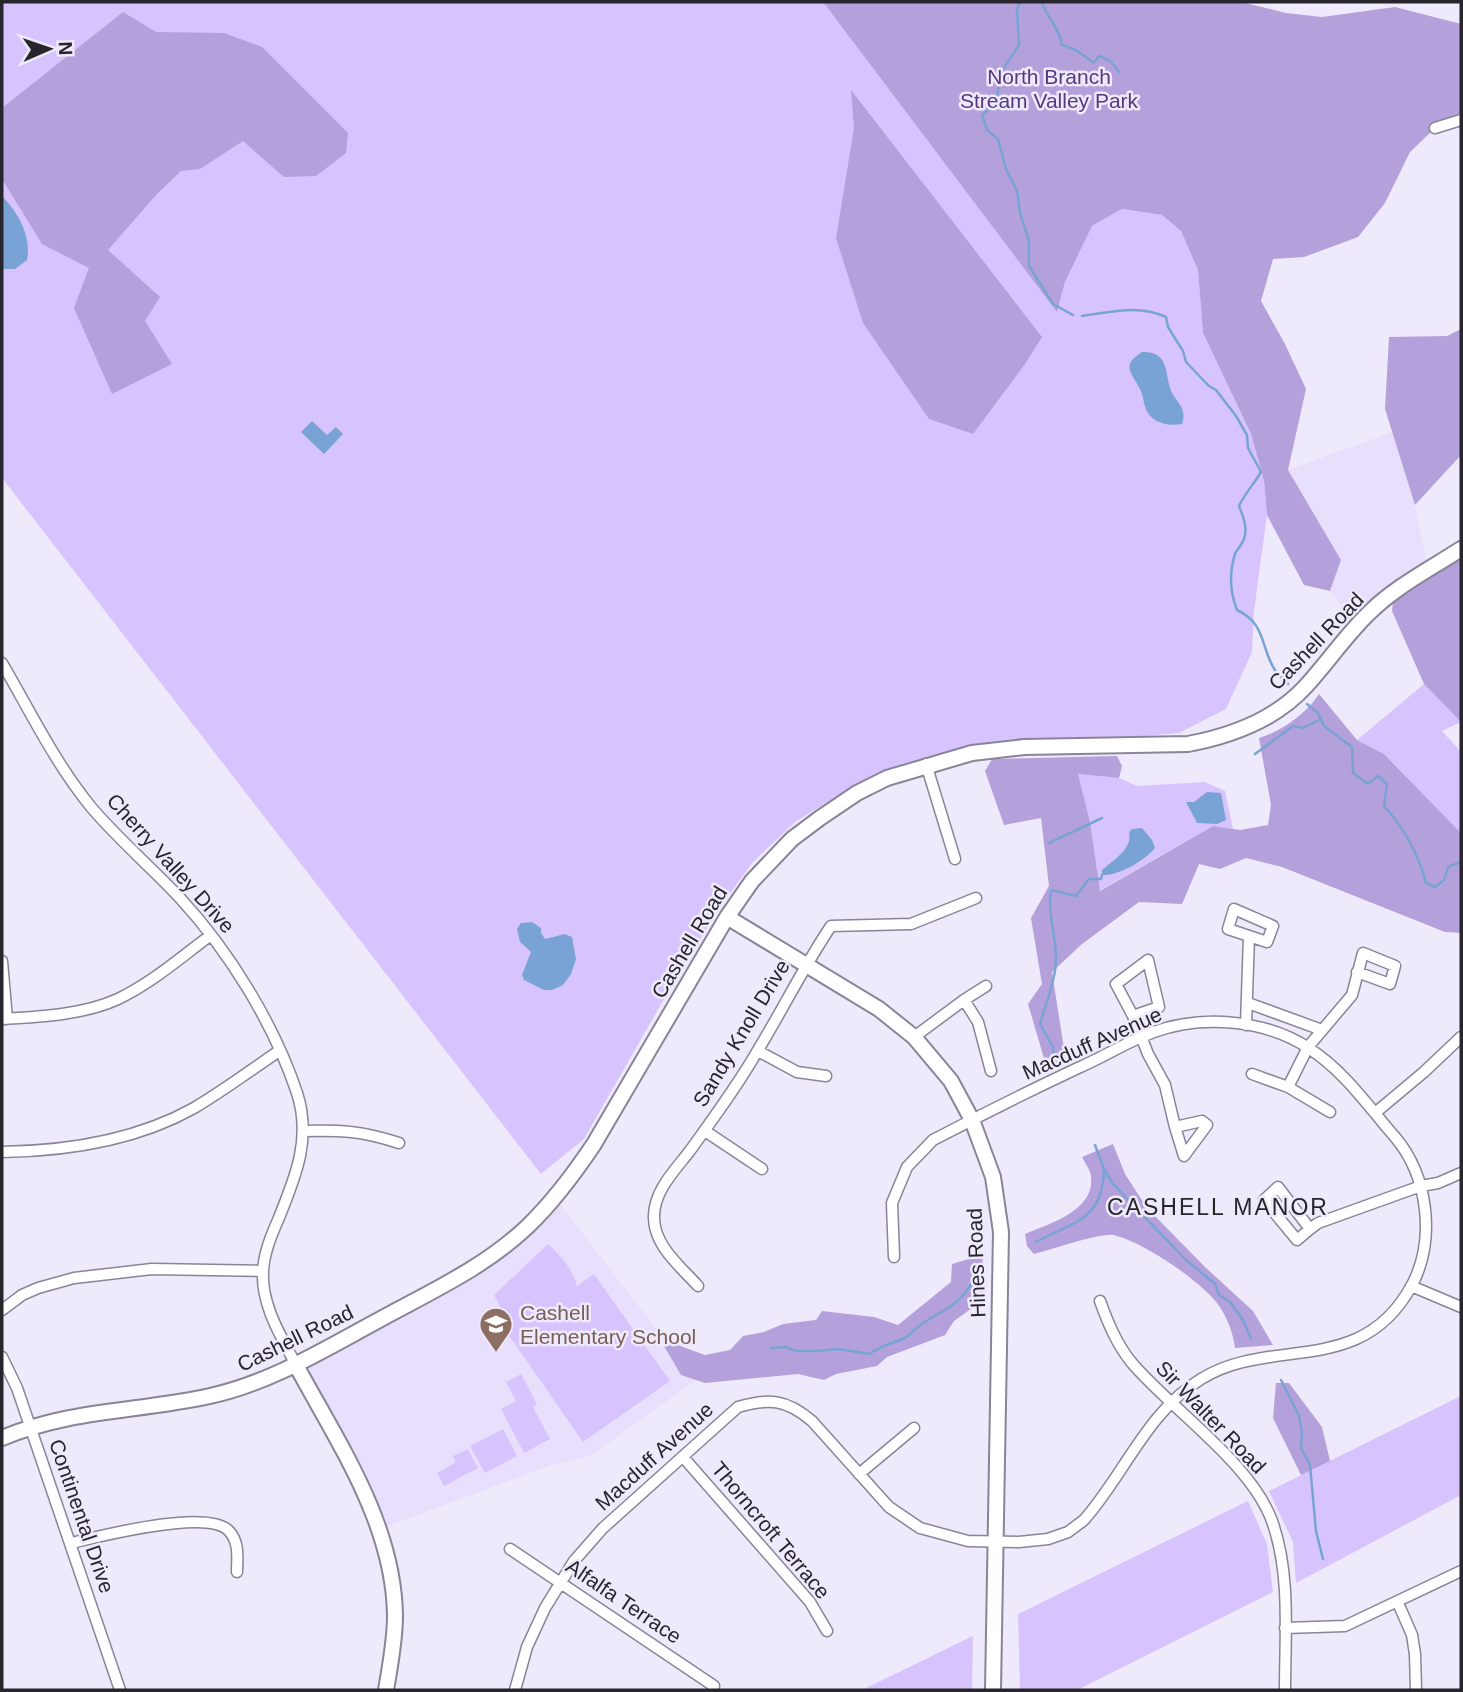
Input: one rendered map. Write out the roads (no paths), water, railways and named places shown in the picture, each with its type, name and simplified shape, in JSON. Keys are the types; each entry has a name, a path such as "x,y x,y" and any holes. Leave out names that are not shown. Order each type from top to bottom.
{"street":[{"path":"1435,128 1461,120"},
{"name":"Cashell Road","path":"2,1438 30,1427 91,1412 209,1396 248,1385 296,1365 486,1260 536,1218 573,1175 594,1144 726,917 752,881 792,839 857,793 887,778 926,764 972,752 1188,744 1214,739 1253,724 1276,712 1305,688 1369,613 1394,593 1461,549"},
{"name":"Cherry Valley Drive","path":"2,663 60,763 90,805 178,896 211,935 247,989 298,1095 303,1131 299,1167 271,1236 263,1271 264,1288 272,1316 362,1488 380,1528 391,1578 395,1615 386,1690"},
{"path":"926,764 955,859"},
{"name":"Sandy Knoll Drive","path":"698,1286 663,1247 656,1230 656,1202 663,1187 705,1131 758,1052 805,965 831,926 911,924 976,898"},
{"path":"1234,909 1273,926 1267,942 1249,936 1228,929 1234,909"},
{"name":"Hines Road","path":"726,917 878,1009 914,1037 951,1081 972,1120 993,1177 1001,1232 993,1690"},
{"path":"2,961 4,1019 78,1011 116,1000 150,981 211,935"},
{"path":"1246,1024 1249,936"},
{"path":"1133,1016 1159,1007 1148,960 1116,984 1165,1085 1175,1127"},
{"path":"1288,1087 1308,1047 1352,995 1357,972"},
{"path":"914,1037 986,986"},
{"path":"964,1000 978,1022 991,1072"},
{"path":"1248,1003 1321,1030"},
{"name":"Macduff Avenue","path":"515,1690 527,1647 560,1581 603,1528 738,1408 759,1401 772,1401 797,1409 889,1507 920,1528 959,1540 1048,1539 1068,1532 1084,1520 1152,1426 1172,1402 1200,1379 1227,1366 1320,1351 1355,1340 1386,1319 1411,1286 1420,1263 1425,1238 1425,1208 1421,1186 1408,1152 1334,1066 1308,1047 1246,1024 1184,1024 1141,1037 933,1140 908,1167 892,1203 894,1257"},
{"path":"1375,1113 1460,1041"},
{"path":"2,1152 118,1138 160,1124 194,1108 279,1051"},
{"path":"758,1052 797,1072 826,1076"},
{"path":"1252,1074 1288,1087 1330,1112"},
{"path":"303,1131 345,1130 367,1133 399,1143"},
{"path":"705,1131 762,1169"},
{"path":"1311,1229 1278,1187 1264,1200 1297,1240 1311,1229 1318,1223 1461,1173"},
{"path":"2,1310 22,1295 74,1278 152,1269 263,1271"},
{"path":"1411,1286 1453,1306 1461,1307"},
{"name":"Sir Walter Road","path":"1100,1301 1111,1329 1131,1362 1246,1477 1271,1519 1279,1545 1283,1573 1285,1690"},
{"name":"Continental Drive","path":"2,1357 17,1388 120,1690"},
{"path":"859,1474 915,1428"},
{"name":"Thorncroft Terrace","path":"683,1457 810,1602 827,1631"},
{"path":"71,1543 125,1530 200,1521 216,1523 231,1533 237,1545 237,1572"},
{"name":"Alfalfa Terrace","path":"510,1549 714,1686"},
{"path":"1285,1628 1345,1626 1461,1571"},
{"path":"1398,1603 1412,1635 1416,1690"}],"water":[{"path":"2,196 18,217 26,234 27,260 15,269 2,269"},
{"path":"1142,352 1151,353 1162,360 1172,393 1183,411 1182,424 1159,422 1147,411 1141,391 1130,370 1131,361"},
{"path":"312,421 327,435 336,427 343,434 324,454 301,432"},
{"path":"1207,792 1221,793 1226,820 1217,824 1197,823 1186,802 1194,802"},
{"path":"1142,828 1155,848 1131,867 1102,875 1102,870 1125,849 1129,832"},
{"path":"532,922 541,928 545,939 565,934 572,937 576,959 571,974 563,985 552,990 544,990 524,980 522,975 531,952 520,942 517,929 521,923"}],"waterway":[{"path":"1020,2 1017,10 1019,45 1003,69 995,104 982,115 987,130 998,139 1006,169 1017,191 1020,213 1029,241 1029,266 1053,304 1073,315"},
{"path":"1042,2 1062,45 1076,50 1094,63 1099,56 1110,61 1119,72"},
{"path":"1082,316 1135,310 1166,317 1168,327 1183,351 1186,362 1216,390 1247,435 1248,448 1261,472 1239,506 1245,522 1245,531 1233,561 1233,596 1237,610 1254,622 1271,663 1288,684"},
{"path":"1307,704 1318,713 1324,726 1352,747 1353,773 1368,784 1378,776 1387,784 1384,806 1410,842 1426,883 1435,887 1444,880 1448,867 1461,862"},
{"path":"1255,754 1293,726 1303,728 1321,719"},
{"path":"1049,843 1102,818"},
{"path":"1054,1057 1053,1047 1040,1024 1056,966 1051,890 1076,896 1089,879 1101,879 1102,875"},
{"path":"1095,1145 1113,1184 1186,1260 1215,1284 1219,1295 1230,1302 1243,1320 1251,1339"},
{"path":"1036,1242 1074,1223 1092,1209 1102,1186 1104,1169"},
{"path":"771,1348 785,1347 796,1351 839,1349 869,1354 905,1338 952,1306 975,1278"},
{"path":"1281,1380 1299,1416 1301,1448 1310,1465 1316,1531 1323,1559"}],"place":[{"name":"Cashell Elementary School","path":"496,1354"}],"district":[{"name":"CASHELL MANOR","path":"1218,1207"}],"park label":[{"name":"North Branch Stream Valley Park","path":"1049,88"}]}
